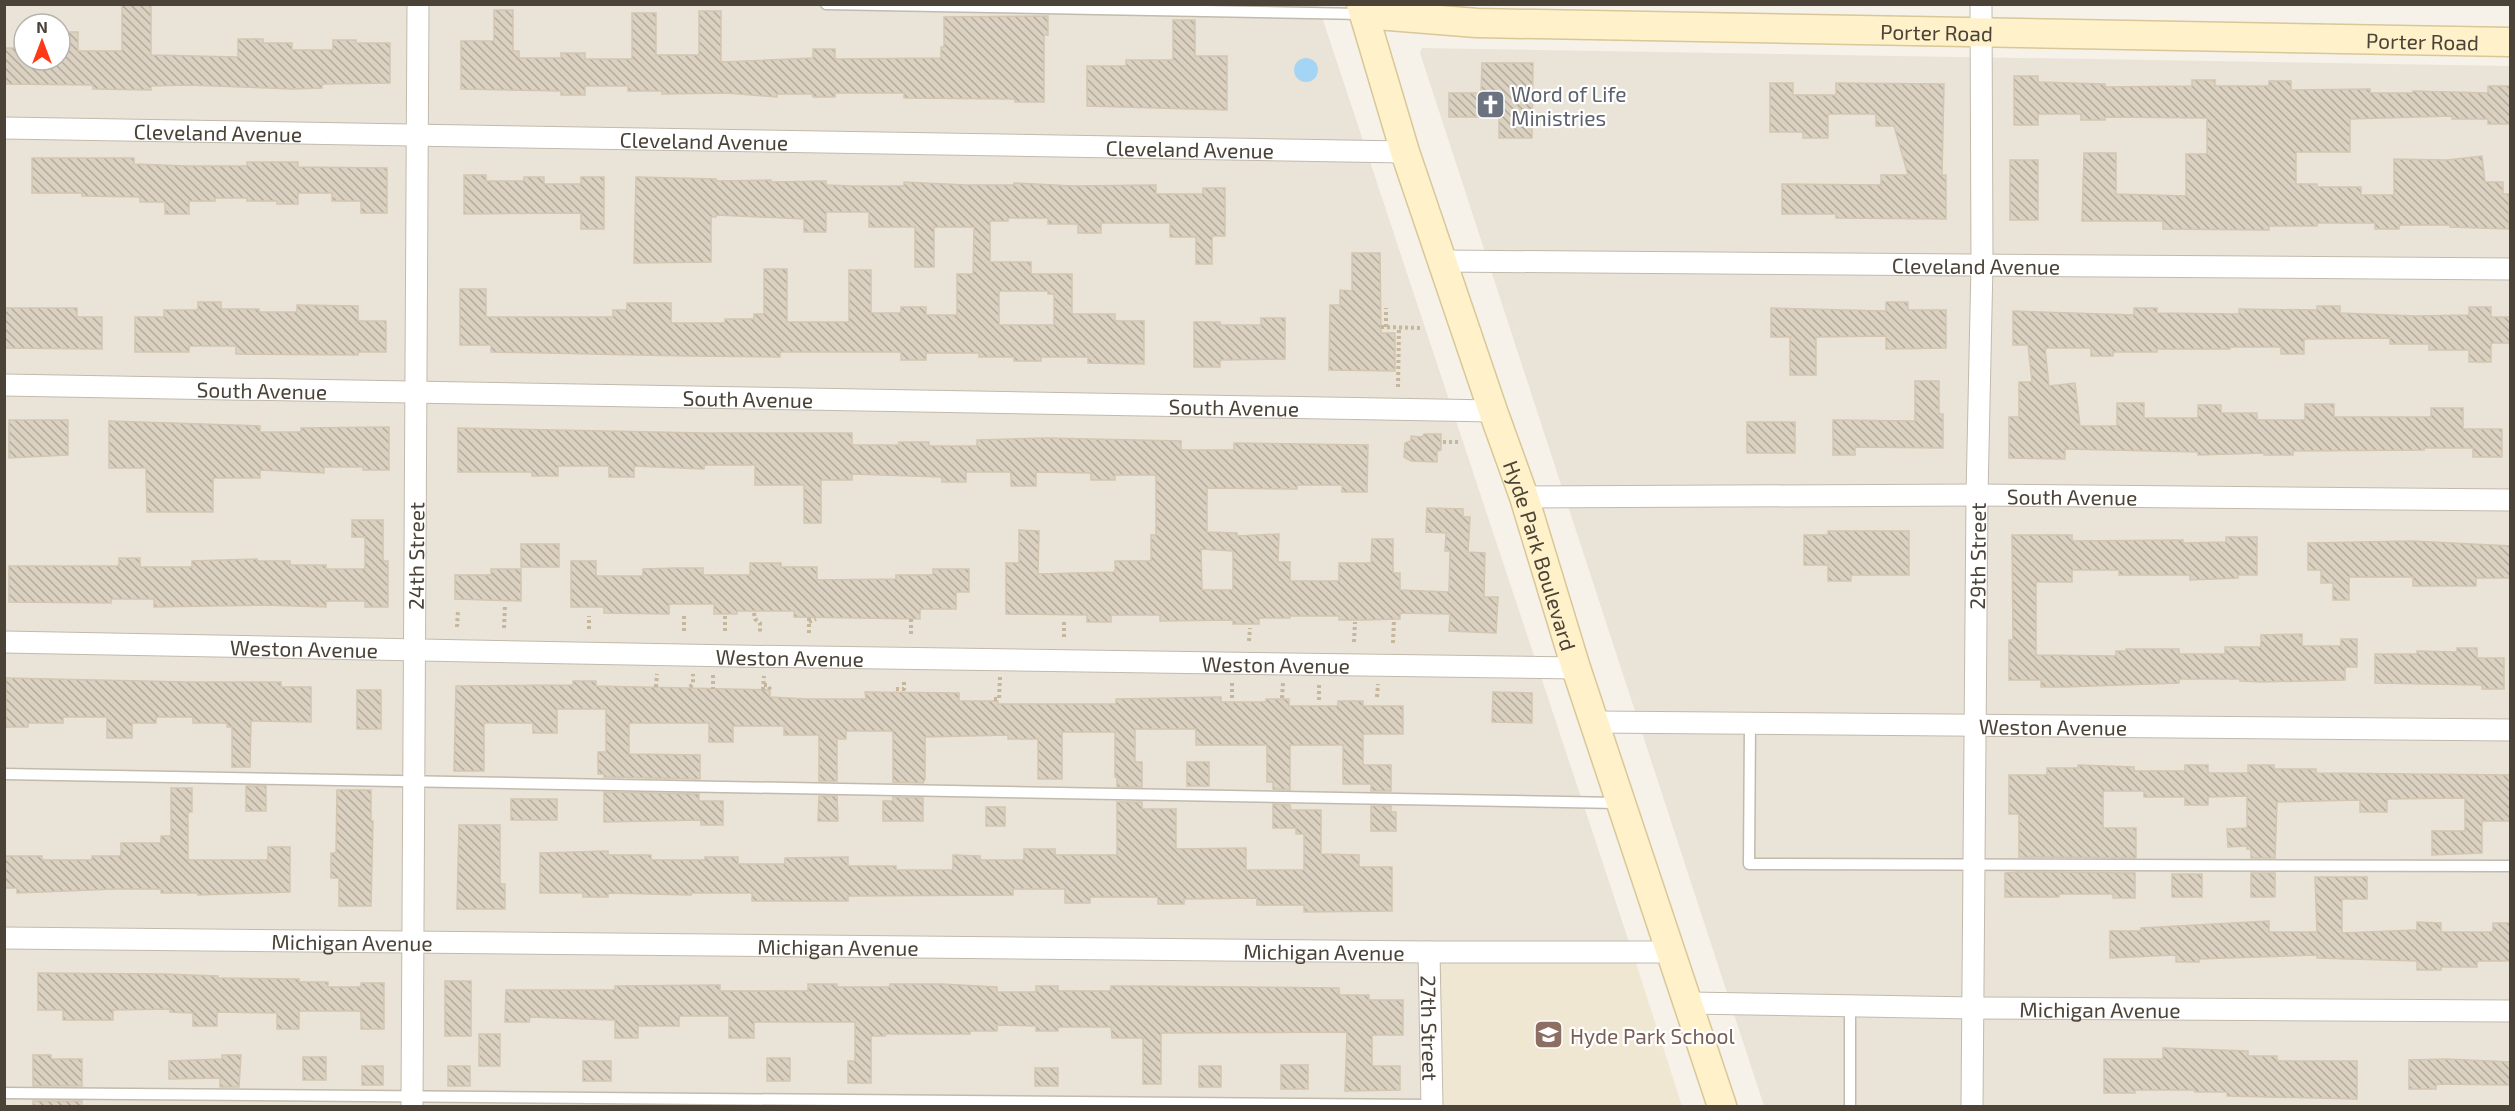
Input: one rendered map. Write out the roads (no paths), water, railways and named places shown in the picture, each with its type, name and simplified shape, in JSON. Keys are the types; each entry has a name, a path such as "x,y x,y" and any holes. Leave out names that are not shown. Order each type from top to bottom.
{"main road":[{"name":"Porter Road","path":"1363,9 1477,23 2511,42"},
{"name":"Hyde Park Boulevard","path":"1363,9 1406,152 1524,497 1576,668 1690,1003 1722,1107"}],"street":[{"name":"24th Street","path":"412,1102 418,4"},
{"name":"29th Street","path":"1972,1107 1977,495 1982,265 1981,4"},
{"name":"Cleveland Avenue","path":"4,128 1406,152"},
{"name":"Cleveland Avenue","path":"1442,261 2511,269"},
{"name":"South Avenue","path":"4,385 416,394 1493,411"},
{"name":"South Avenue","path":"1524,497 1977,495 2511,500"},
{"name":"Weston Avenue","path":"4,642 1576,668"},
{"name":"Weston Avenue","path":"1595,722 2511,730"},
{"name":"Michigan Avenue","path":"4,938 1429,951 1672,951"},
{"name":"27th Street","path":"1429,951 1432,1106"},
{"name":"Michigan Avenue","path":"1690,1003 1850,1007 2511,1011"}],"lane":[{"path":"826,4 1363,9"},
{"path":"1750,724 1749,864 2511,866"},
{"path":"4,774 1623,804"},
{"path":"1850,1007 1850,1107"},
{"path":"4,1093 412,1102 1432,1106"}],"water":[{"path":"1306,58 1314,62 1318,70 1314,78 1306,82 1298,78 1294,70 1298,62"}],"place":[{"name":"Word of Life Ministries","path":"1490,105"},
{"name":"Hyde Park School","path":"1549,1035"}]}
